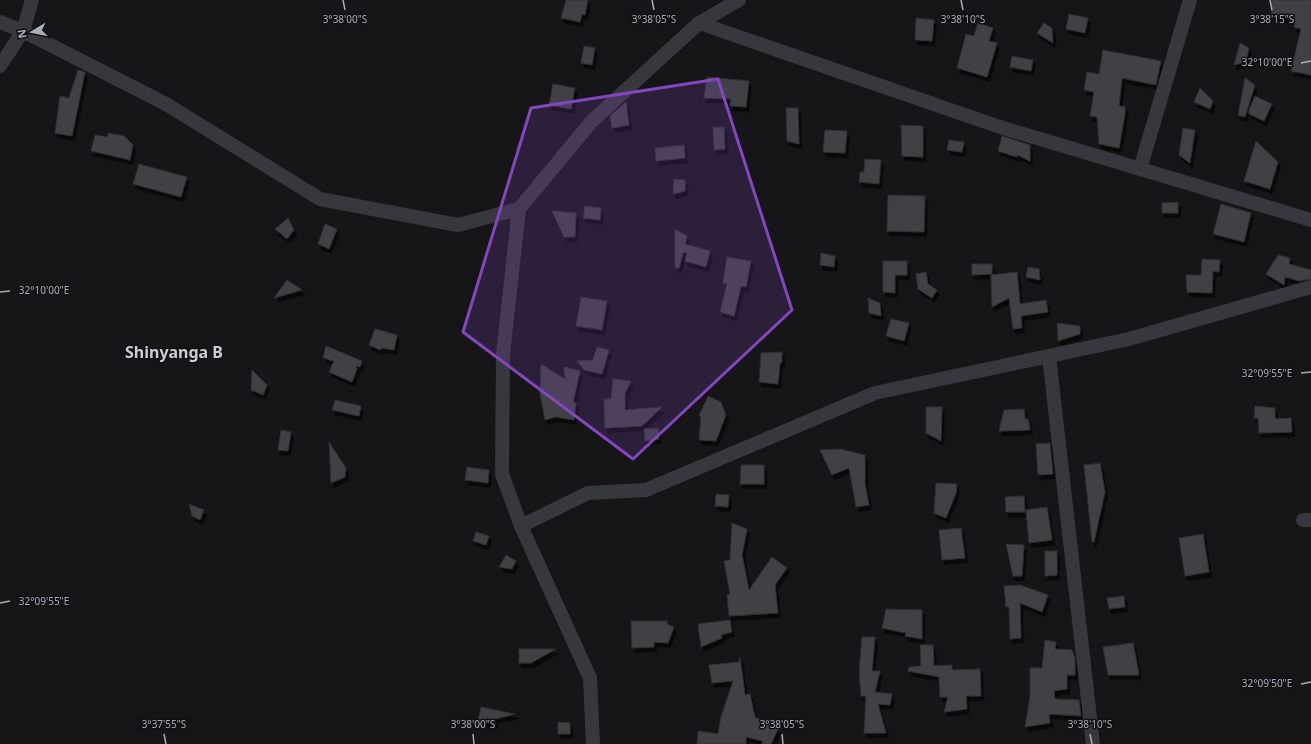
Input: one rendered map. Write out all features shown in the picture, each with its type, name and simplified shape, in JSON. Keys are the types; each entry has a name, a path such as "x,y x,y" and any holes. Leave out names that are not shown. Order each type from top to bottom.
{"street":[{"path":"0,66 23,31 32,0"},
{"path":"594,744 590,678 521,526 502,474 503,354 520,209 592,121 699,23 739,0"},
{"path":"1140,169 1190,0"},
{"path":"0,22 23,31 166,104 320,199 458,225 520,209"},
{"path":"699,23 1000,127 1311,220"},
{"path":"521,526 588,493 646,490 875,393 1129,340 1311,287"},
{"path":"1049,356 1093,744"}],"highlighted area":[{"path":"718,79 792,310 633,459 463,332 531,108"}],"building":[{"path":"566,0 588,0 585,15 582,14 580,22 561,18"},
{"path":"1272,0 1311,0 1311,75 1291,71 1301,29 1294,27 1295,21 1271,15"},
{"path":"1069,14 1088,18 1085,33 1066,29"},
{"path":"916,18 934,20 932,41 915,40"},
{"path":"978,23 993,28 989,41 997,43 987,77 957,68 966,34 974,36"},
{"path":"1044,23 1052,28 1053,43 1037,33"},
{"path":"1240,43 1249,48 1246,62 1234,65"},
{"path":"584,46 595,48 592,65 581,63"},
{"path":"1103,50 1161,61 1156,85 1122,78 1119,106 1125,107 1125,114 1119,148 1099,144 1097,117 1090,116 1094,92 1084,90 1087,72 1099,74"},
{"path":"1012,56 1033,60 1031,71 1010,67"},
{"path":"78,70 85,72 72,136 55,133 60,96 69,98"},
{"path":"707,77 749,81 746,107 730,106 731,99 704,98"},
{"path":"1245,78 1255,85 1245,117 1238,115"},
{"path":"553,84 575,88 571,109 549,105"},
{"path":"1200,88 1213,101 1210,109 1194,102"},
{"path":"1255,96 1272,104 1264,121 1249,114 1249,110"},
{"path":"626,102 629,125 612,128 610,116"},
{"path":"786,108 798,108 799,144 787,141"},
{"path":"901,125 923,126 923,157 902,156"},
{"path":"713,127 724,127 725,149 714,150"},
{"path":"1183,128 1195,130 1190,163 1179,155"},
{"path":"825,130 847,131 845,153 823,152"},
{"path":"108,133 124,136 133,145 130,160 91,151 95,135 108,137"},
{"path":"1002,136 1030,145 1030,161 1017,155 1017,157 998,151"},
{"path":"949,140 964,142 962,152 947,150"},
{"path":"1256,141 1278,162 1270,189 1244,181"},
{"path":"684,145 685,158 656,161 655,148"},
{"path":"865,159 881,160 879,184 859,182 860,172 864,172"},
{"path":"139,164 187,177 181,197 133,184"},
{"path":"674,179 685,180 685,191 673,194"},
{"path":"888,195 925,196 924,232 887,231"},
{"path":"1178,202 1178,213 1162,213 1162,203"},
{"path":"1221,204 1251,213 1244,242 1213,234"},
{"path":"585,206 601,208 600,220 583,218"},
{"path":"552,211 576,213 575,237 564,237"},
{"path":"288,218 294,230 287,239 275,229"},
{"path":"325,224 337,229 329,249 318,244"},
{"path":"675,229 687,236 685,244 710,251 706,267 685,261 687,252 683,253 679,268 675,268"},
{"path":"821,253 835,256 834,267 820,265"},
{"path":"1278,255 1290,258 1289,264 1311,270 1311,279 1300,281 1285,277 1284,285 1266,274"},
{"path":"727,257 751,261 746,287 741,286 734,316 720,312 727,284 723,283"},
{"path":"1202,259 1220,260 1219,272 1213,271 1212,293 1187,292 1186,275 1201,275"},
{"path":"883,261 907,261 907,275 895,275 895,293 883,292"},
{"path":"972,264 992,264 992,274 972,275"},
{"path":"1028,267 1039,269 1040,280 1026,277"},
{"path":"926,272 928,284 937,290 932,298 918,289 916,274"},
{"path":"1017,272 1020,304 1046,300 1048,312 1021,316 1022,328 1013,329 1009,298 992,307 991,275"},
{"path":"287,280 302,290 274,298"},
{"path":"581,297 607,301 602,330 576,326"},
{"path":"868,298 880,303 881,316 869,313"},
{"path":"891,319 909,323 904,341 886,336"},
{"path":"1057,323 1080,326 1080,334 1058,341"},
{"path":"375,329 397,335 394,350 381,348 380,350 369,345"},
{"path":"326,346 362,361 360,367 356,366 357,369 352,382 329,372 334,361 323,358"},
{"path":"597,347 609,350 602,374 584,370 577,361 593,360"},
{"path":"782,352 782,363 780,363 778,384 759,382 761,353"},
{"path":"541,364 565,379 564,367 580,371 573,402 576,403 574,420 556,417 545,420 540,394"},
{"path":"252,370 267,385 263,395 251,390"},
{"path":"613,379 631,381 625,393 625,410 662,407 642,426 605,428 604,399 611,399"},
{"path":"708,396 721,402 726,415 716,441 699,440 701,417 699,416"},
{"path":"335,400 361,406 359,416 332,410"},
{"path":"1255,406 1275,408 1275,419 1291,418 1292,432 1259,433 1258,418 1254,418"},
{"path":"926,407 942,407 941,441 926,433"},
{"path":"1024,409 1025,419 1028,419 1030,430 999,431 1004,410"},
{"path":"658,428 659,439 645,441 644,429"},
{"path":"281,430 291,432 288,451 278,450"},
{"path":"329,442 346,468 345,477 331,483"},
{"path":"1050,443 1053,474 1038,475 1036,444"},
{"path":"840,449 865,455 865,484 869,505 856,507 849,468 832,475 820,450"},
{"path":"1100,463 1105,492 1094,542 1092,542 1084,465"},
{"path":"741,465 764,465 764,484 740,484"},
{"path":"467,467 489,470 488,483 465,480"},
{"path":"936,483 957,484 956,493 946,518 934,513"},
{"path":"716,494 729,495 728,507 715,506"},
{"path":"1024,496 1025,512 1006,512 1005,497"},
{"path":"189,504 204,510 200,520 192,516"},
{"path":"1047,507 1052,540 1029,543 1026,510"},
{"path":"732,523 747,529 742,555 749,590 772,557 787,568 775,585 778,613 729,616 727,595 730,594 724,561 730,560"},
{"path":"961,528 965,558 942,560 939,530"},
{"path":"476,532 489,536 486,545 473,541"},
{"path":"1203,534 1209,572 1185,576 1179,538"},
{"path":"1006,544 1024,545 1022,576 1013,576"},
{"path":"1045,551 1057,551 1057,575 1045,576"},
{"path":"506,555 516,561 512,569 499,567"},
{"path":"1020,585 1048,595 1042,612 1020,603 1021,638 1010,639 1009,607 1006,607 1004,586"},
{"path":"1124,596 1125,607 1109,609 1107,598"},
{"path":"886,609 922,610 922,639 905,636 906,633 882,628"},
{"path":"730,620 732,632 721,635 722,638 701,647 698,624"},
{"path":"631,621 667,621 667,624 674,627 668,643 654,642 654,647 632,648"},
{"path":"862,637 875,637 872,671 880,671 875,692 892,694 890,705 878,704 886,733 864,733 866,696 861,696 859,672"},
{"path":"1045,640 1056,642 1055,649 1072,650 1075,658 1075,675 1067,675 1067,689 1054,691 1055,699 1079,700 1081,716 1049,714 1050,723 1025,727 1030,697 1030,668 1042,668"},
{"path":"1133,643 1139,675 1108,675 1103,647"},
{"path":"920,645 933,645 934,666 952,665 952,670 980,669 981,696 966,696 967,709 944,712 948,697 940,697 939,677 908,671 909,667 921,666"},
{"path":"519,649 556,649 531,663 519,663"},
{"path":"740,657 745,695 750,694 755,717 778,729 771,744 762,744 763,741 746,737 746,744 697,744 698,731 718,734 721,717 733,681 712,683 709,665 739,662"},
{"path":"481,707 515,714 495,719 495,724 478,721"},
{"path":"558,722 570,723 570,734 558,734"}],"district":[{"name":"Shinyanga B","path":"174,352"}]}
